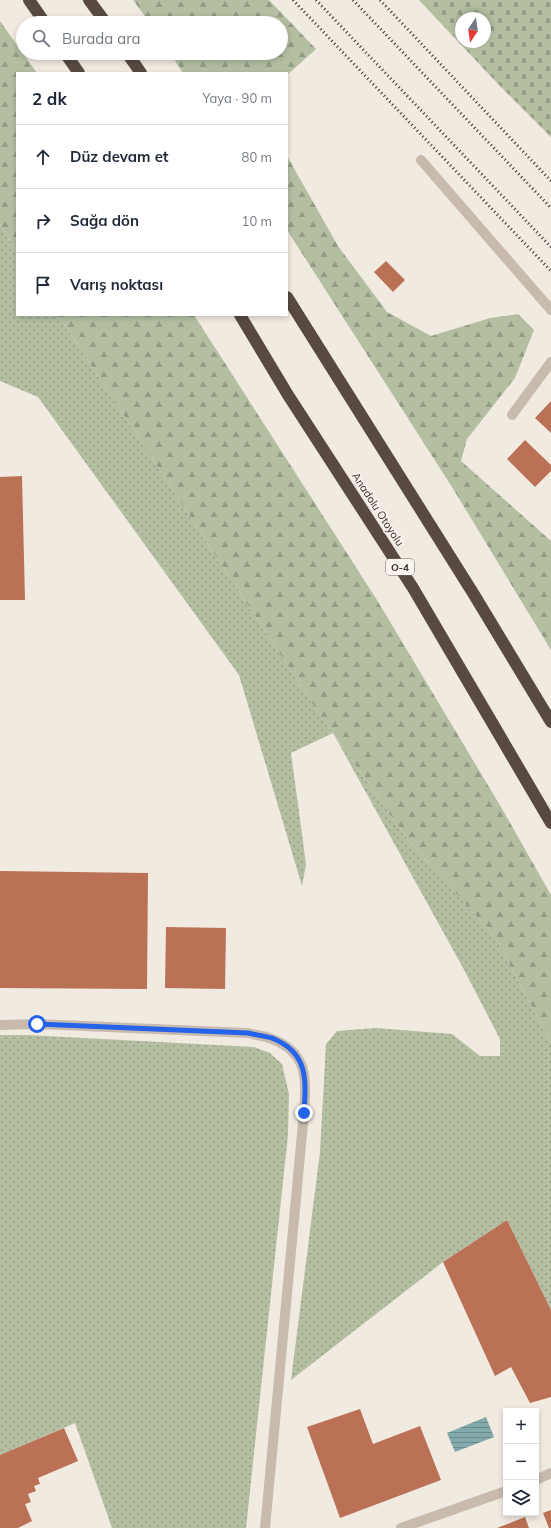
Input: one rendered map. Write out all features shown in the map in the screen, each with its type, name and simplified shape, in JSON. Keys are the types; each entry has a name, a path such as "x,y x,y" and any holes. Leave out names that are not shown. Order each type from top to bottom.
{"highway":[{"path":"29,0 40,16"},
{"path":"89,0 101,16"},
{"path":"70,60 78,72"},
{"path":"131,60 139,72"},
{"path":"288,299 473,593 551,722"},
{"name":"Anadolu Otoyolu","path":"241,316 288,395 414,588 551,823"}],"street":[{"path":"421,160 551,310"},
{"path":"512,415 551,362"},
{"path":"0,1025 37,1024 248,1033 272,1038 290,1049 302,1065 306,1083 304,1113 265,1528"},
{"path":"539,1479 551,1473"},
{"path":"401,1528 503,1492"}],"green space":[{"path":"133,0 269,0 284,16 145,16"},
{"path":"419,0 551,0 551,137 464,48 491,48 491,12 455,12 455,38"},
{"path":"288,20 316,49 288,74 288,72 182,72 175,60 288,60"},
{"path":"0,21 16,43 16,60 28,60 36,72 16,72 16,250 0,225"},
{"path":"288,158 338,246 387,312 431,336 490,318 518,314 534,330 515,378 467,439 461,461 551,541 551,650 452,487 288,232"},
{"path":"0,225 16,250 16,316 59,316 333,733 291,753 306,864 302,886 239,675 38,397 0,381"},
{"path":"59,316 195,316 377,600 501,807 551,895 551,1043 495,937 409,841 318,712"},
{"path":"334,734 409,841 495,937 551,1043 551,1310 507,1220 443,1262 291,1380 320,1152 326,1044 337,1031 376,1028 452,1034 480,1056 500,1056 500,1039 462,966"},
{"path":"0,1035 27,1035 254,1047 270,1053 282,1064 289,1094 288,1135 246,1528 112,1528 75,1423 0,1455"}],"water":[{"path":"486,1417 494,1437 455,1452 447,1433"}],"building":[{"path":"386,261 405,280 393,292 374,272"},
{"path":"551,401 551,433 535,418"},
{"path":"525,440 551,465 551,471 535,487 507,459"},
{"path":"22,476 25,600 0,600 0,477"},
{"path":"0,871 148,873 147,989 0,988"},
{"path":"166,927 226,928 225,989 165,988"},
{"path":"507,1220 551,1310 551,1397 530,1403 511,1367 495,1376 443,1262"},
{"path":"360,1409 373,1444 420,1426 441,1480 340,1518 307,1427"},
{"path":"64,1428 78,1461 38,1478 40,1484 34,1486 36,1491 28,1494 31,1502 25,1504 32,1521 18,1528 0,1528 0,1455"},
{"path":"551,1510 551,1528 549,1528 543,1513"},
{"path":"525,1517 529,1528 497,1528"}],"railway":[{"path":"293,0 551,271"},
{"path":"316,0 551,247"},
{"path":"353,0 551,208"},
{"path":"380,0 551,181"}],"route":[{"path":"37,1024 248,1033 272,1038 290,1049 302,1065 306,1083 304,1113"}]}
